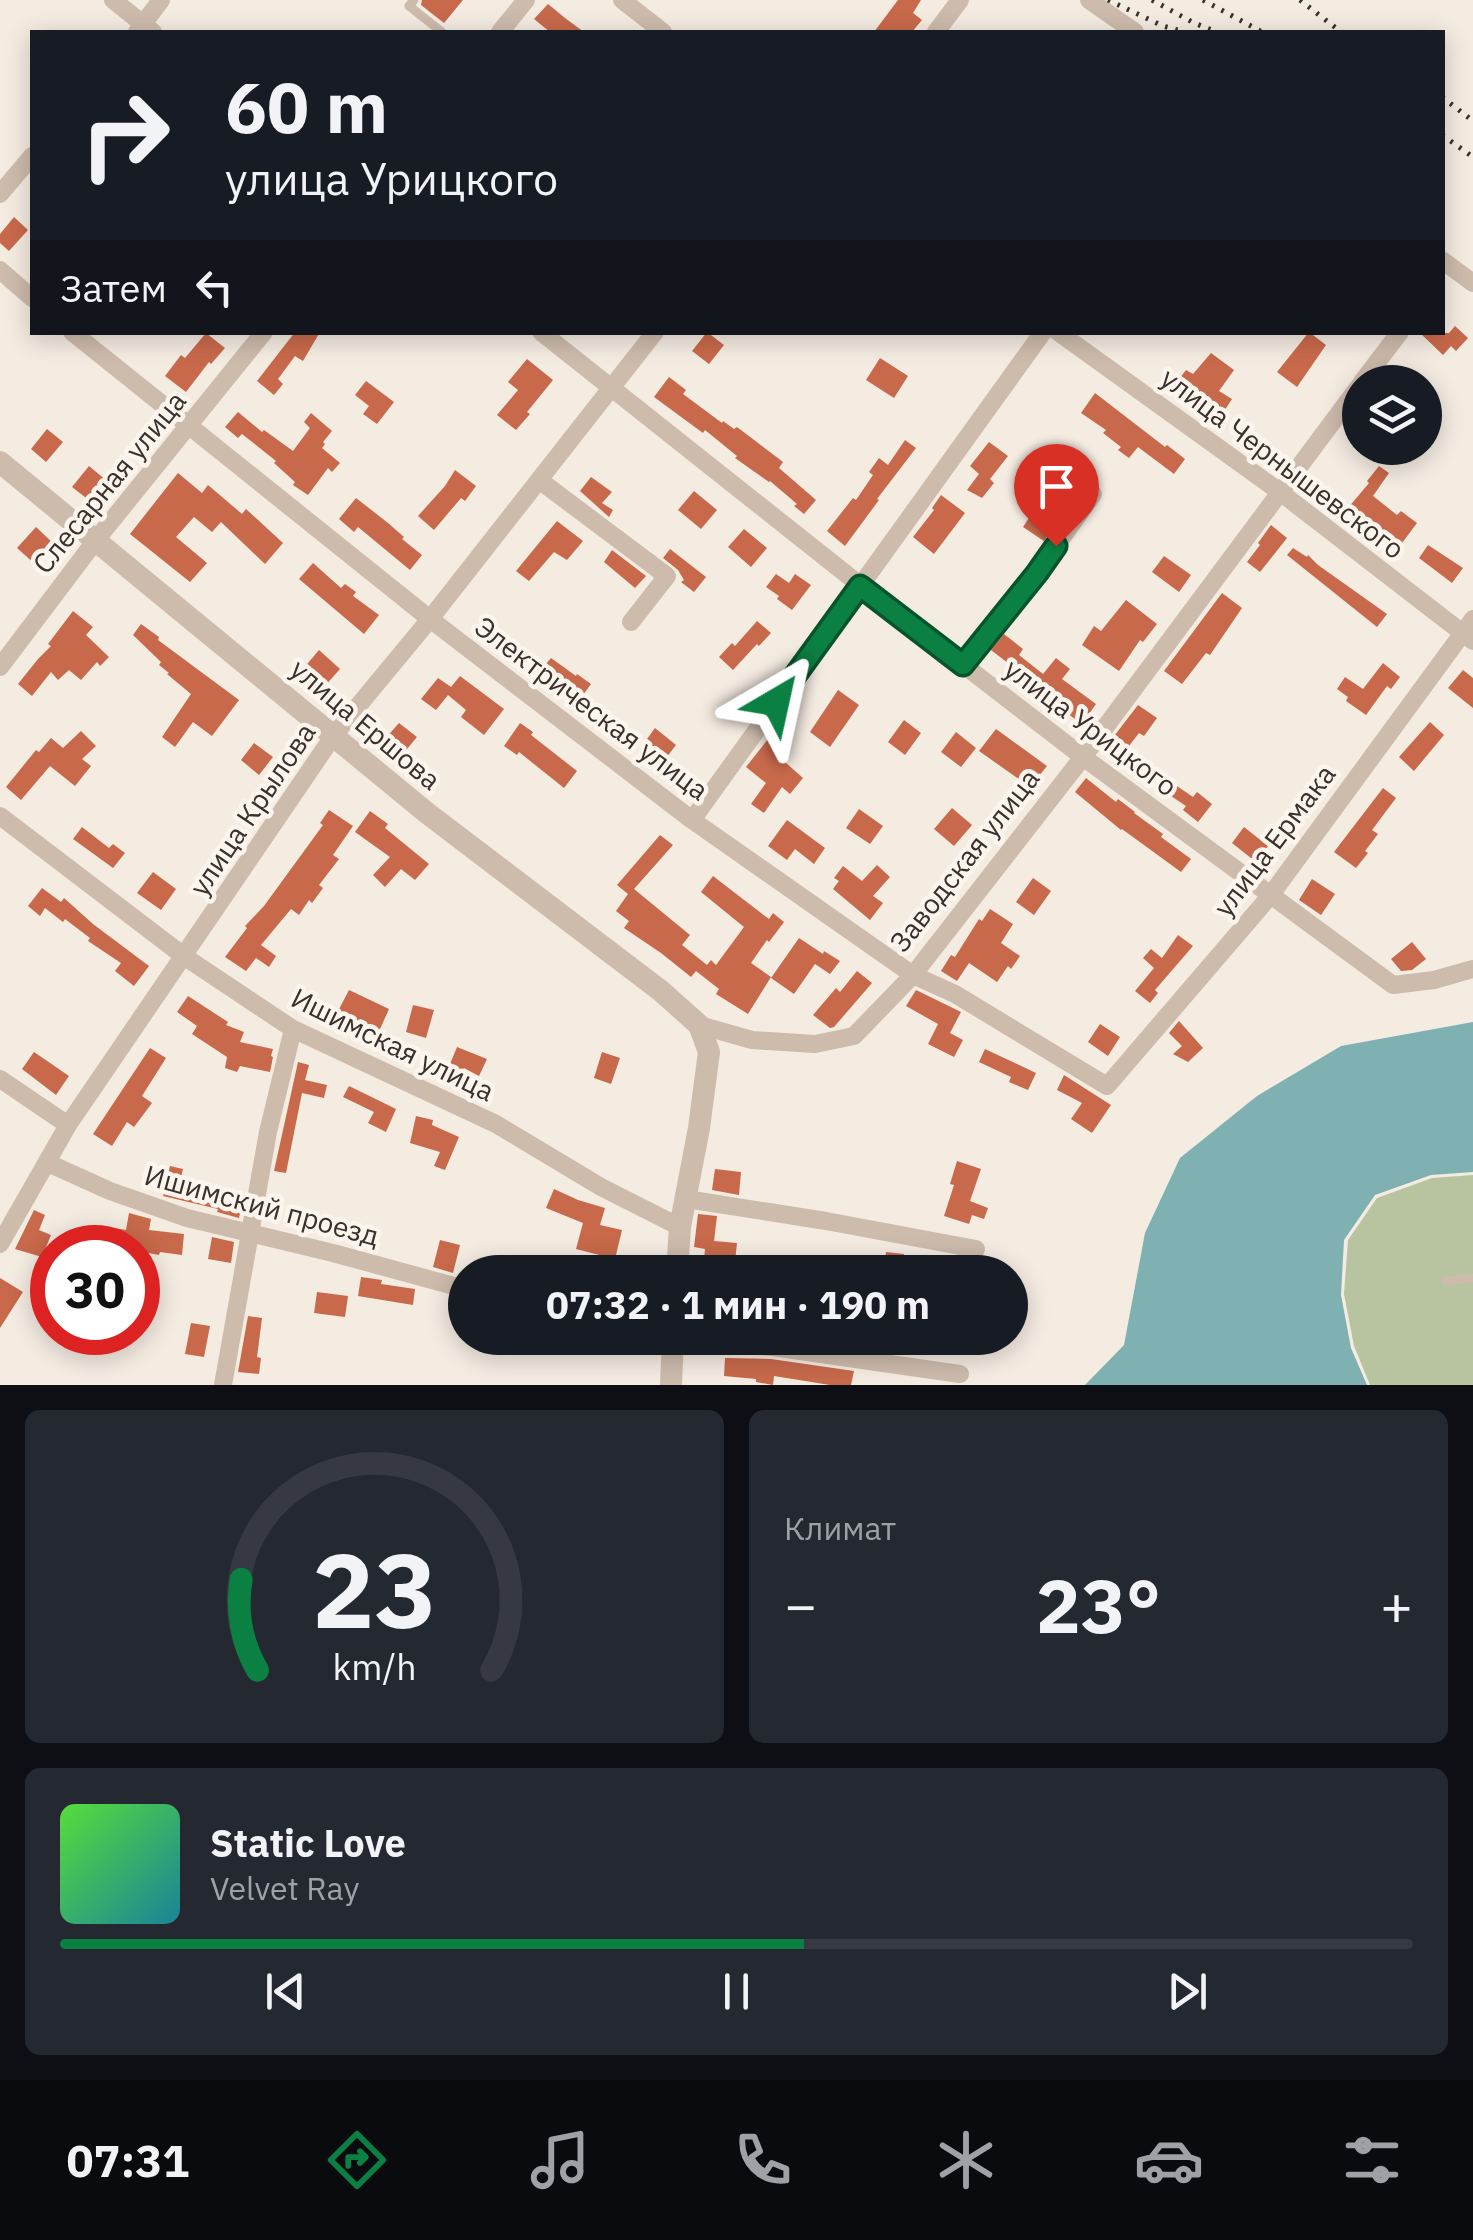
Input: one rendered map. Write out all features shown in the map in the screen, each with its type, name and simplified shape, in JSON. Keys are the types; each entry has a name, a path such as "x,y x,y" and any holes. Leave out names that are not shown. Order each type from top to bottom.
{"street":[{"path":"113,0 144,30 161,0"},
{"path":"502,30 526,0"},
{"path":"622,0 660,30"},
{"path":"938,30 960,0"},
{"path":"1089,0 1132,30"},
{"path":"0,194 30,158"},
{"path":"1445,267 1473,283"},
{"path":"0,270 30,296"},
{"name":"Электрическая улица","path":"76,335 430,619 692,820 913,975 955,994 1107,1086"},
{"name":"Слесарная улица","path":"0,667 96,540 262,335"},
{"name":"улица Урицкого","path":"544,335 1083,757 1394,985 1434,980 1473,969"},
{"name":"улица Крылова","path":"0,1244 68,1125 334,736 653,335"},
{"path":"692,820 1041,335"},
{"name":"улица Чернышевского","path":"1062,335 1469,631"},
{"name":"Заводская улица","path":"1375,365 1398,335"},
{"name":"Заводская улица","path":"698,1025 752,1040 815,1044 854,1036 913,975 1083,757 1342,409"},
{"name":"улица Ершова","path":"0,462 428,813 661,990 698,1025"},
{"path":"539,480 666,576 631,622"},
{"path":"963,665 1037,573 1092,494"},
{"name":"улица Ермака","path":"1107,1086 1270,896 1469,631"},
{"name":"Ишимская улица","path":"0,816 185,957 292,1029 496,1124 601,1187 680,1227"},
{"path":"678,1255 709,1052 698,1025"},
{"path":"223,1385 268,1132 292,1029"},
{"path":"0,1079 68,1125"},
{"name":"Ишимский проезд","path":"48,1163 110,1191 187,1218 448,1284"},
{"path":"686,1199 976,1248"},
{"path":"668,1355 670,1385"},
{"path":"828,1355 960,1374"}],"lane":[{"path":"414,0 410,6 440,30"},
{"path":"1446,1281 1473,1278"}],"green space":[{"path":"1473,1175 1473,1385 1370,1385 1354,1346 1344,1294 1348,1240 1377,1198 1432,1178"}],"water":[{"path":"1473,1022 1473,1172 1431,1175 1375,1195 1344,1240 1341,1295 1351,1348 1367,1385 1085,1385 1124,1345 1145,1233 1180,1158 1257,1096 1341,1046"}],"building":[{"path":"422,0 463,0 444,23 421,5"},
{"path":"898,0 921,0 913,13 922,20 914,30 876,30"},
{"path":"548,4 581,30 548,30 534,19"},
{"path":"14,217 28,230 9,251 0,243 0,234"},
{"path":"1455,326 1468,338 1456,351 1451,346 1443,355 1422,335 1445,335"},
{"path":"204,335 225,348 186,392 165,376 181,355 185,358"},
{"path":"293,335 318,335 303,361 295,356 278,379 283,384 274,395 257,381"},
{"path":"705,335 724,345 709,364 692,351"},
{"path":"1307,335 1326,345 1297,387 1277,372"},
{"path":"1211,353 1234,370 1219,391 1232,399 1221,416 1200,403 1203,398 1179,379 1186,370 1193,374"},
{"path":"880,358 908,376 894,398 866,380"},
{"path":"527,359 553,380 516,430 497,415 518,390 508,382"},
{"path":"669,377 686,390 683,394 722,423 737,427 783,462 779,468 816,500 804,514 770,481 735,458 705,430 703,433 654,397"},
{"path":"366,381 394,402 377,424 363,414 369,406 355,395"},
{"path":"1095,393 1185,459 1174,474 1138,447 1129,458 1103,433 1106,430 1081,413"},
{"path":"238,412 293,451 310,428 304,422 311,413 332,431 322,448 340,463 332,472 328,468 308,495 293,485 295,482 276,461 242,434 238,438 225,427"},
{"path":"47,429 63,442 46,462 31,449"},
{"path":"905,440 916,448 845,546 827,531 853,498 856,500 879,458 888,465"},
{"path":"989,442 1008,456 990,479 994,483 982,498 967,490 979,474 970,466"},
{"path":"1076,459 1087,468 1067,496 1071,499 1044,541 1023,527 1059,484 1048,477 1057,465 1067,472"},
{"path":"89,466 107,481 90,501 72,487"},
{"path":"1379,466 1389,473 1373,496 1397,515 1401,511 1417,523 1399,547 1348,508"},
{"path":"455,470 476,486 434,530 418,516"},
{"path":"178,473 202,493 208,485 242,514 246,509 283,543 265,564 221,522 212,532 194,517 176,537 207,563 190,582 130,534"},
{"path":"591,477 612,492 602,503 613,510 609,517 580,491"},
{"path":"694,491 717,510 701,529 678,510"},
{"path":"941,495 965,513 934,554 913,537"},
{"path":"356,498 422,555 410,570 358,527 354,532 339,519"},
{"path":"557,521 583,541 567,560 554,552 529,581 516,571"},
{"path":"1271,525 1287,538 1260,572 1247,562"},
{"path":"36,527 54,544 36,565 17,548"},
{"path":"744,529 767,548 751,567 728,547"},
{"path":"1428,545 1463,568 1452,583 1419,558"},
{"path":"1293,548 1387,614 1377,627 1287,555"},
{"path":"670,549 706,577 694,592 663,558"},
{"path":"612,550 646,576 635,588 604,562"},
{"path":"1164,556 1191,575 1179,592 1152,572"},
{"path":"313,563 341,588 345,584 356,592 353,596 379,615 364,634 299,579"},
{"path":"776,574 789,583 795,574 811,585 792,610 766,587"},
{"path":"1222,593 1242,608 1210,655 1206,653 1182,684 1164,671"},
{"path":"1126,600 1157,624 1143,642 1140,640 1119,671 1082,645 1094,626 1101,631"},
{"path":"73,611 93,627 86,635 109,657 100,666 97,662 81,680 69,670 58,680 51,672 32,696 18,684 51,646 48,644"},
{"path":"757,621 771,633 733,670 719,657 732,643 735,646"},
{"path":"141,624 239,700 212,736 193,722 175,747 162,737 191,694 167,674 159,665 161,662 133,635"},
{"path":"1004,634 1023,649 1019,655 1043,674 1056,658 1070,669 1062,679 1096,704 1082,724 991,650"},
{"path":"319,650 340,669 324,687 303,669"},
{"path":"551,658 591,684 575,706 547,684 551,677 541,670"},
{"path":"1383,663 1400,677 1391,689 1387,686 1366,715 1337,689 1345,677 1363,689"},
{"path":"1463,670 1473,678 1473,708 1448,688"},
{"path":"460,676 504,709 484,735 461,717 466,710 448,695 436,710 421,699 438,678 451,687"},
{"path":"838,690 859,705 830,747 810,732"},
{"path":"1138,705 1157,718 1122,755 1108,744"},
{"path":"904,720 921,733 905,755 888,742"},
{"path":"1430,722 1444,735 1414,771 1399,757"},
{"path":"399,723 417,737 402,755 384,740"},
{"path":"520,723 577,771 564,788 519,752 517,755 504,746"},
{"path":"655,728 676,745 660,766 642,753"},
{"path":"776,729 789,739 777,755 803,778 790,794 782,787 764,813 751,804 766,783 746,767"},
{"path":"996,729 1047,766 1030,787 979,751"},
{"path":"81,731 96,746 82,759 91,766 75,786 50,766 21,800 6,787 51,738 63,748"},
{"path":"956,732 976,748 961,767 941,752"},
{"path":"254,743 273,757 259,775 241,760"},
{"path":"1086,778 1135,812 1191,859 1181,872 1075,792"},
{"path":"1171,782 1193,797 1197,792 1212,804 1198,822 1183,810 1186,806 1165,792"},
{"path":"1383,788 1396,798 1372,830 1378,834 1356,868 1334,852"},
{"path":"952,808 972,825 954,846 934,829"},
{"path":"859,809 883,826 870,844 846,828"},
{"path":"329,810 353,826 333,855 339,859 319,885 323,888 312,903 309,900 299,915 291,909 261,945 276,956 269,967 256,958 246,971 225,957 323,825 320,823"},
{"path":"370,811 429,864 415,880 401,869 385,887 373,875 390,857 355,832"},
{"path":"787,820 825,848 814,864 795,849 787,860 768,846"},
{"path":"82,827 109,848 113,844 125,853 113,868 73,839"},
{"path":"1244,827 1268,846 1256,862 1232,843"},
{"path":"660,835 673,845 634,889 690,935 682,945 707,965 711,960 716,965 744,927 701,892 713,876 769,919 773,913 784,922 751,963 771,977 748,1014 716,994 719,989 696,971 691,977 624,928 629,921 616,911 628,894 617,885"},
{"path":"877,865 890,877 873,896 883,903 870,920 833,889 839,881 834,878 843,866 862,881"},
{"path":"153,872 176,889 161,910 137,893"},
{"path":"1033,878 1051,891 1034,915 1016,902"},
{"path":"1312,879 1335,894 1321,915 1299,900"},
{"path":"42,888 61,902 64,898 149,966 134,986 115,971 121,963 88,941 90,938 65,919 63,922 45,908 40,916 28,906"},
{"path":"990,909 1013,924 1001,943 1020,956 997,982 969,963 957,981 941,971"},
{"path":"1178,935 1193,946 1155,990 1158,993 1150,1003 1135,991 1154,968 1143,958 1151,949 1162,958"},
{"path":"799,938 840,961 830,974 815,964 794,994 771,978"},
{"path":"1412,942 1426,959 1412,970 1401,971 1391,959"},
{"path":"857,971 872,983 830,1028 813,1015"},
{"path":"349,990 389,1009 376,1038 336,1015"},
{"path":"916,990 961,1012 950,1033 963,1040 954,1057 928,1044 938,1024 906,1006"},
{"path":"188,996 228,1022 226,1025 244,1032 240,1042 273,1049 270,1072 240,1066 237,1072 225,1068 227,1057 192,1034 197,1026 177,1012"},
{"path":"413,1005 434,1010 426,1038 406,1032"},
{"path":"1179,1021 1203,1048 1188,1062 1173,1054 1182,1046 1169,1033"},
{"path":"1100,1024 1120,1037 1108,1056 1088,1042"},
{"path":"457,1047 487,1059 479,1076 464,1068 461,1074 448,1069"},
{"path":"150,1048 166,1058 142,1096 152,1103 134,1127 127,1122 112,1146 93,1134"},
{"path":"985,1049 1036,1073 1028,1090 979,1062"},
{"path":"34,1052 69,1076 56,1095 22,1069"},
{"path":"602,1052 620,1058 611,1084 594,1078"},
{"path":"298,1062 309,1065 305,1080 327,1085 324,1098 302,1093 286,1173 274,1171"},
{"path":"1064,1075 1111,1105 1092,1133 1071,1119 1082,1103 1057,1090"},
{"path":"349,1086 396,1109 386,1132 368,1123 374,1112 343,1097"},
{"path":"416,1116 433,1120 432,1125 459,1137 445,1170 434,1166 440,1152 410,1143"},
{"path":"957,1161 981,1169 970,1201 988,1208 984,1219 972,1215 969,1224 944,1216"},
{"path":"170,1166 183,1169 179,1185 243,1199 239,1218 163,1196"},
{"path":"715,1169 741,1172 739,1195 712,1190"},
{"path":"554,1189 605,1208 600,1225 622,1230 616,1255 576,1249 583,1223 546,1208"},
{"path":"34,1210 45,1215 41,1225 30,1225 30,1253 15,1249"},
{"path":"129,1213 151,1219 150,1225 127,1225"},
{"path":"698,1214 717,1216 714,1241 737,1243 736,1255 704,1255 705,1249 694,1247"},
{"path":"160,1231 184,1234 182,1255 160,1252"},
{"path":"212,1237 234,1242 231,1263 208,1259"},
{"path":"440,1240 460,1245 458,1255 448,1255 448,1272 433,1267"},
{"path":"361,1277 415,1289 413,1305 358,1296"},
{"path":"0,1278 23,1292 0,1328"},
{"path":"317,1292 348,1296 345,1317 314,1313"},
{"path":"248,1316 262,1318 259,1374 238,1372"},
{"path":"191,1323 210,1326 204,1357 185,1354"},
{"path":"725,1358 771,1359 854,1371 851,1385 774,1376 773,1385 724,1376"}],"railway":[{"path":"1108,0 1178,30"},
{"path":"1152,0 1212,30"},
{"path":"1203,0 1258,30"},
{"path":"1300,0 1338,30"},
{"path":"1445,99 1473,121"},
{"path":"1445,137 1473,157"}],"route":[{"path":"776,702 860,586 963,665 1056,546"}]}
